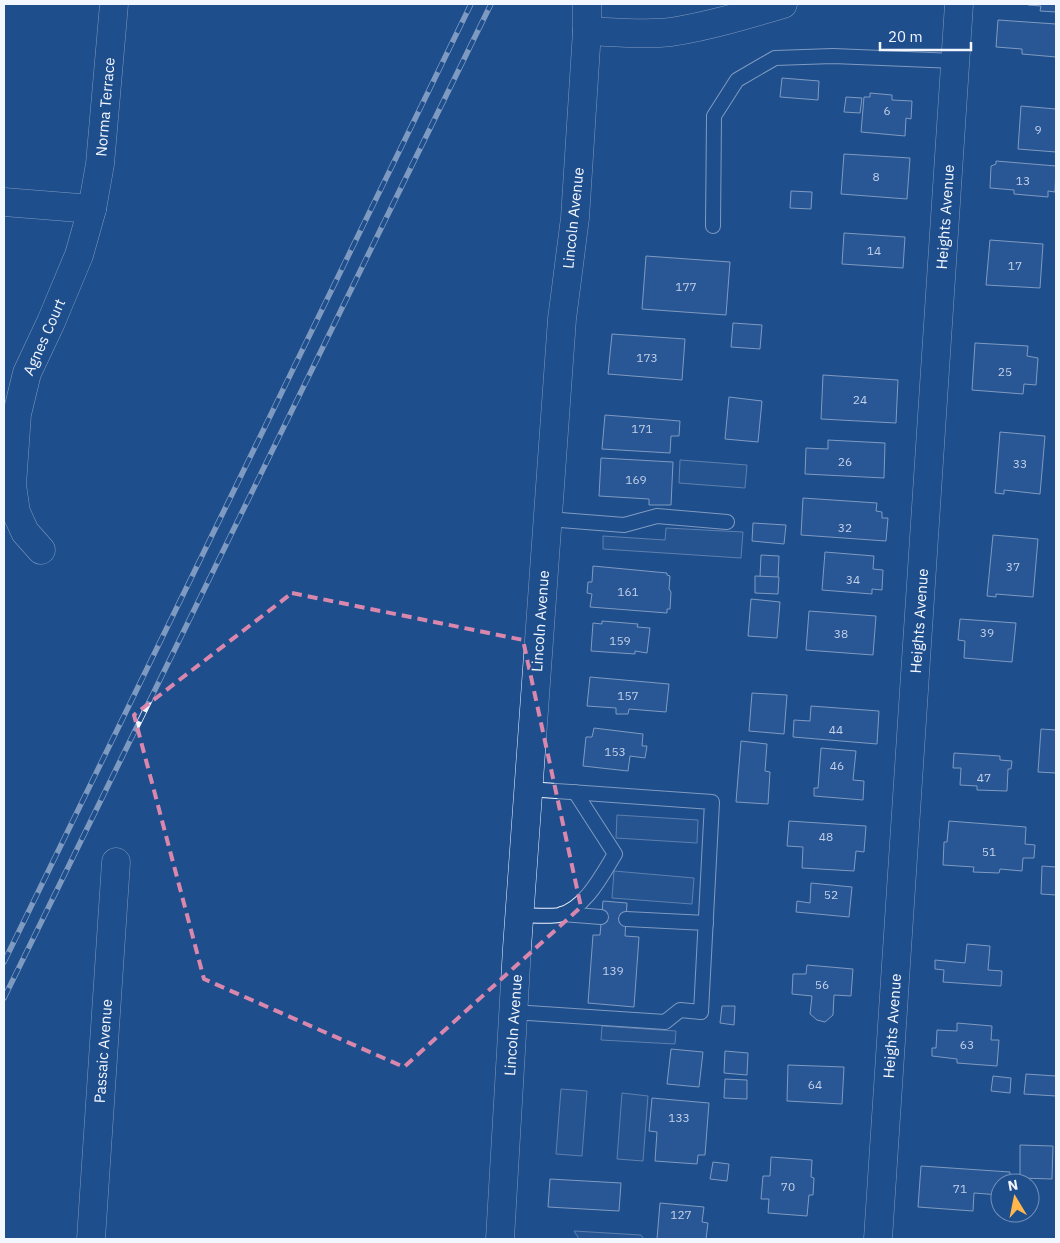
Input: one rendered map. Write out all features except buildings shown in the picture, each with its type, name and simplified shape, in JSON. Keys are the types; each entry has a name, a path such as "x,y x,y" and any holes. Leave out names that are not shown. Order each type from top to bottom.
{"street":[{"name":"Norma Terrace","path":"92,209 100,164 114,4"},
{"name":"Lincoln Avenue","path":"500,1239 528,789 562,319 575,218 587,31 587,4"},
{"path":"587,31 627,33 669,32 714,24 783,4"},
{"name":"Heights Avenue","path":"878,1239 959,4"},
{"path":"4,202 92,209"},
{"name":"Agnes Court","path":"41,550 25,532 16,512 12,485 17,414 26,372 51,322 79,254 92,209"},
{"name":"Passaic Avenue","path":"91,1239 116,862"}],"lane":[{"path":"713,226 714,116 737,80 775,58 833,56 955,61"},
{"path":"548,519 624,525 657,516 727,522"},
{"path":"513,1012 665,1022 680,1010 701,1012 712,802 528,789"},
{"path":"520,914 558,916 568,912 587,896 615,854 576,792"},
{"path":"562,914 601,917"},
{"path":"626,919 706,924"}],"highlighted area":[{"path":"292,593 523,640 581,907 404,1067 204,979 134,715"}],"shaded area":[{"path":"680,460 747,465 745,488 679,483"},
{"path":"666,528 743,532 741,558 603,549 603,536 665,540"},
{"path":"617,815 698,820 697,843 616,838"},
{"path":"614,871 694,878 692,904 612,898"},
{"path":"602,1026 676,1031 675,1044 601,1040"},
{"path":"561,1089 587,1091 582,1156 556,1154"},
{"path":"622,1093 648,1096 643,1161 617,1159"},
{"path":"574,1231 641,1235 644,1239 579,1239"}],"railway":[{"path":"4,962 471,4"},
{"path":"4,998 491,4"}]}
